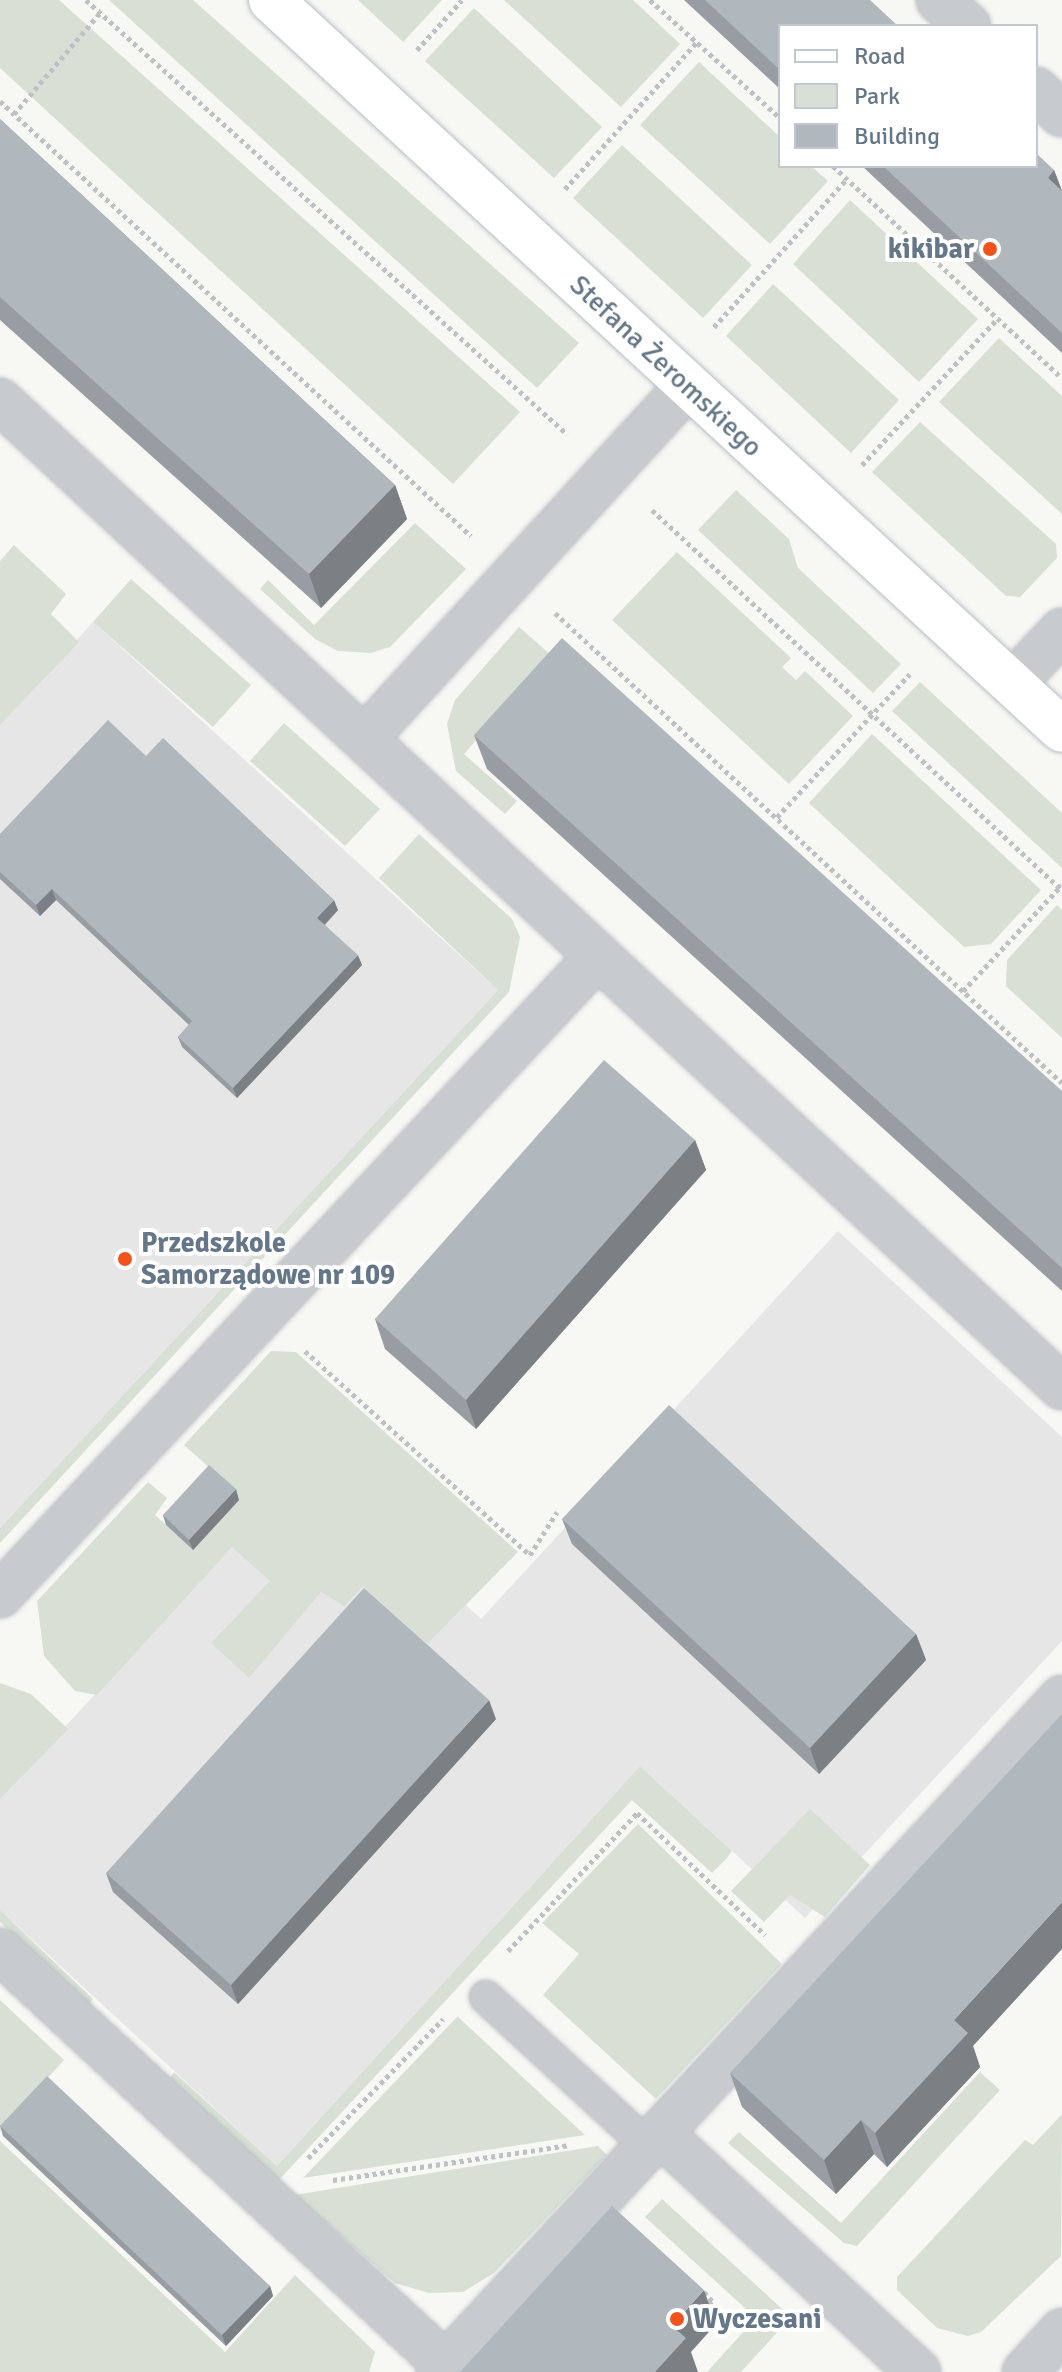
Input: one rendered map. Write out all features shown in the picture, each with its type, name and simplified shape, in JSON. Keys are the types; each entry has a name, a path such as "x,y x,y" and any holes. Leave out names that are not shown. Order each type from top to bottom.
{"street":[{"name":"Stefana Żeromskiego","path":"271,0 1062,730"},
{"path":"939,0 966,24"},
{"path":"1038,92 1062,114"},
{"path":"365,738 688,386"},
{"path":"0,401 1062,1387"},
{"path":"1012,684 1062,631"},
{"path":"0,1595 598,956"},
{"path":"0,1951 442,2368 648,2138 1062,1698"},
{"path":"648,2138 918,2372"},
{"path":"1025,2372 1062,2331"}],"lane":[{"path":"486,1997 648,2138"}],"path":[{"path":"86,0 572,438"},
{"path":"417,50 462,0"},
{"path":"650,0 778,116"},
{"path":"14,114 100,13"},
{"path":"565,189 697,42"},
{"path":"0,101 479,542"},
{"path":"835,168 1062,378"},
{"path":"714,327 847,179"},
{"path":"862,465 998,318"},
{"path":"642,501 1061,887 963,991"},
{"path":"546,604 1062,1083"},
{"path":"777,817 910,674"},
{"path":"293,1341 530,1555 557,1512"},
{"path":"319,2182 648,2138"},
{"path":"701,2310 712,2301 702,2290"}],"shaded area":[{"name":"Przedszkole Samorządowe nr 109","path":"93,622 498,990 0,1528 0,725"},
{"path":"838,1231 1062,1437 1062,1641 805,1918 640,1766 277,2166 0,1910 0,1797 310,1462 481,1619"}],"green space":[{"path":"0,0 59,0 520,412 453,484 0,68"},
{"path":"109,0 193,0 579,343 537,388"},
{"path":"358,0 442,0 403,42"},
{"path":"504,0 633,0 680,44 621,107"},
{"path":"474,8 602,127 554,178 425,61"},
{"path":"699,62 778,135 778,168 813,168 828,181 770,244 640,125"},
{"path":"622,145 752,265 703,318 573,198"},
{"path":"850,200 978,319 919,382 793,264"},
{"path":"773,284 899,400 851,453 726,336"},
{"path":"999,338 1062,396 1062,514 939,402"},
{"path":"920,422 1056,544 1057,558 1020,597 1006,596 872,472"},
{"path":"736,490 789,539 798,568 901,664 873,693 698,530"},
{"path":"415,523 466,569 390,647 371,653 338,651 315,639 260,589 268,580 314,625"},
{"path":"14,545 66,594 51,614 79,642 0,725 0,561"},
{"path":"677,552 791,658 782,667 796,680 805,671 853,716 789,784 612,620"},
{"path":"131,579 251,685 213,727 93,622"},
{"path":"519,627 551,655 464,754 517,801 505,814 456,771 447,724 455,700"},
{"path":"920,682 1062,813 1062,868 892,711"},
{"path":"284,723 380,809 345,846 250,761"},
{"path":"872,734 1041,890 991,944 964,947 809,803"},
{"path":"419,834 512,919 520,937 509,992 0,1543 0,1528 498,990 379,878"},
{"path":"1057,905 1062,910 1062,1038 1006,986 1007,960"},
{"path":"271,1351 296,1352 518,1552 427,1644 363,1586 344,1606 321,1592 249,1678 211,1643 270,1581 232,1547 97,1695 75,1691 44,1656 37,1601 148,1482 167,1498 155,1515 193,1550 211,1469 184,1445"},
{"path":"0,1683 31,1694 68,1729 0,1799"},
{"path":"640,1766 732,1851 727,1858 712,1873 632,1800 278,2181 169,2079 174,2072 277,2166"},
{"path":"810,1809 870,1865 825,1917 790,1895 764,1922 731,1891"},
{"path":"638,1824 782,1964 656,2099 543,1995 579,1954 542,1923"},
{"path":"0,1910 93,1999 88,2005 0,1922"},
{"path":"0,2000 64,2060 0,2131"},
{"path":"457,2017 585,2135 303,2178"},
{"path":"980,2072 1000,2090 857,2246 844,2243 728,2143 739,2132 841,2223"},
{"path":"1062,2114 1061,2256 981,2332 968,2336 937,2328 897,2290 897,2277 1025,2140 1033,2145"},
{"path":"0,2141 225,2352 295,2275 375,2352 369,2372 0,2372"},
{"path":"598,2146 607,2155 494,2273 463,2292 429,2293 395,2283 294,2195"},
{"path":"662,2199 791,2317 741,2372 707,2372 756,2318 645,2217"}],"building":[{"path":"705,0 870,0 896,24 778,24 778,68"},
{"path":"0,119 395,485 309,574 0,297"},
{"path":"1038,155 1054,170 1048,178 1062,191 1062,333 885,168 1038,168"},
{"path":"562,638 1062,1091 1062,1268 474,735"},
{"path":"108,720 146,756 163,738 334,900 317,918 358,955 233,1088 178,1037 192,1021 52,889 36,905 0,872 0,834"},
{"path":"604,1060 695,1140 466,1400 375,1319"},
{"path":"669,1405 916,1634 810,1748 562,1519"},
{"path":"209,1465 236,1489 189,1540 163,1515"},
{"path":"364,1588 489,1700 231,1985 106,1873"},
{"path":"1062,1714 1062,1902 954,2020 968,2033 875,2133 861,2120 824,2160 730,2073"},
{"path":"47,2076 270,2286 222,2335 0,2126"},
{"path":"612,2206 704,2290 672,2326 686,2338 655,2372 460,2372"}],"place":[{"name":"kikibar","path":"990,249"},
{"name":"Przedszkole Samorządowe nr 109","path":"125,1259"},
{"name":"Wyczesani","path":"677,2319"}]}
